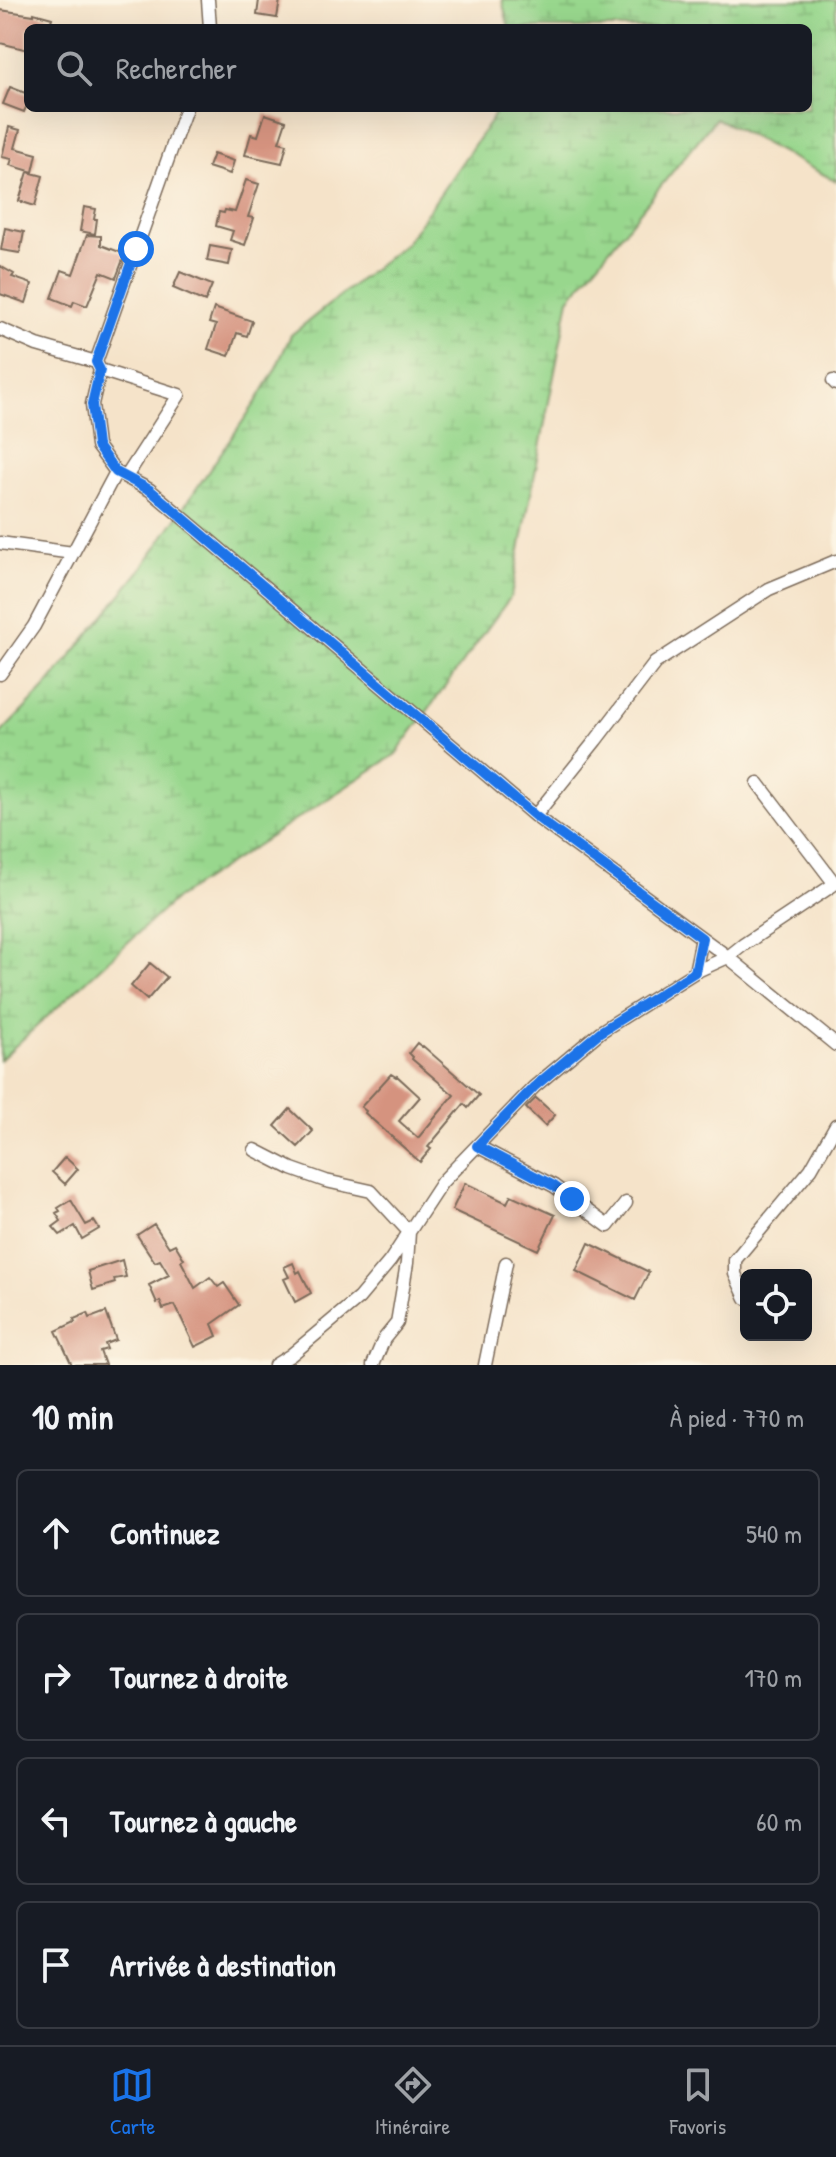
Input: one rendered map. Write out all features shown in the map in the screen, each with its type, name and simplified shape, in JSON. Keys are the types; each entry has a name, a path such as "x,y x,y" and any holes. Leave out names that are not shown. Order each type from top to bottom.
{"street":[{"path":"208,0 210,24"},
{"path":"185,112 98,366 92,404 97,446 121,474 150,490 535,816 728,957 836,1045"},
{"path":"0,329 179,395 121,474 73,553 34,626 0,674"},
{"path":"0,543 73,553"},
{"path":"535,816 655,663 769,589 836,561"},
{"path":"275,1365 359,1298 390,1261 442,1182 534,1087 600,1032 695,972 728,957 836,884 758,783"},
{"path":"695,972 702,938"},
{"path":"740,1285 735,1274 735,1260 811,1169 836,1125"},
{"path":"477,1146 554,1186 608,1226 626,1203"},
{"path":"255,1150 292,1169 326,1181 371,1191 409,1232 397,1323 384,1339 373,1365"},
{"path":"485,1365 506,1263"}],"green space":[{"path":"502,0 836,0 836,181 716,118 569,299 511,596 396,754 175,899 0,1060 0,734 44,689 140,571 256,402 291,335 406,243 495,112 812,112 812,24 508,24"}],"building":[{"path":"259,0 280,0 277,18 257,15"},
{"path":"0,10 52,18 50,24 24,24 24,49 0,43"},
{"path":"10,87 24,92 24,112 3,104"},
{"path":"265,114 286,121 279,142 287,144 282,163 245,155 251,134 258,136"},
{"path":"9,127 20,130 15,148 37,154 33,172 10,165 12,159 2,157"},
{"path":"213,154 234,161 230,174 208,167"},
{"path":"28,172 43,176 35,206 19,201"},
{"path":"246,180 259,184 248,217 254,218 245,245 230,240 233,231 216,226 219,212 235,212"},
{"path":"84,207 96,209 95,234 80,231"},
{"path":"5,228 24,232 20,253 1,250"},
{"path":"87,235 101,236 101,245 125,254 116,278 101,272 87,306 74,301 72,306 52,298 62,270 73,274"},
{"path":"210,246 232,250 229,265 207,261"},
{"path":"0,266 14,274 12,277 32,284 26,303 0,294"},
{"path":"180,272 212,285 205,302 173,288"},
{"path":"214,308 252,321 247,336 237,333 229,356 208,349 216,325 209,323"},
{"path":"150,963 167,977 147,1000 131,986"},
{"path":"417,1043 479,1095 468,1108 464,1104 428,1147 431,1149 420,1162 361,1107 391,1074 397,1076 420,1097 399,1121 418,1138 454,1095 412,1059 409,1053"},
{"path":"536,1098 555,1115 545,1126 526,1108"},
{"path":"290,1109 313,1131 298,1147 275,1126"},
{"path":"65,1157 78,1169 65,1184 52,1172"},
{"path":"465,1183 507,1203 511,1195 555,1215 538,1250 452,1210"},
{"path":"71,1200 86,1225 94,1221 99,1229 82,1239 75,1226 60,1235 53,1227 61,1221 56,1213 60,1211 58,1208"},
{"path":"154,1224 169,1247 175,1244 195,1288 210,1277 218,1287 224,1283 239,1305 212,1324 217,1336 195,1347 175,1305 163,1309 149,1285 169,1275 160,1260 155,1262 137,1235"},
{"path":"589,1243 649,1272 635,1300 576,1271"},
{"path":"122,1260 126,1277 114,1279 115,1283 93,1290 88,1271"},
{"path":"293,1263 311,1293 295,1302 284,1279 289,1277 284,1267"},
{"path":"106,1312 116,1340 105,1344 107,1349 100,1351 105,1365 72,1365 56,1331 88,1313 90,1318"}],"route":[{"path":"136,249 96,362 100,370 92,404 97,446 116,472 150,490 535,816 702,938 695,972 600,1032 534,1087 477,1146 554,1186 572,1199"}]}
